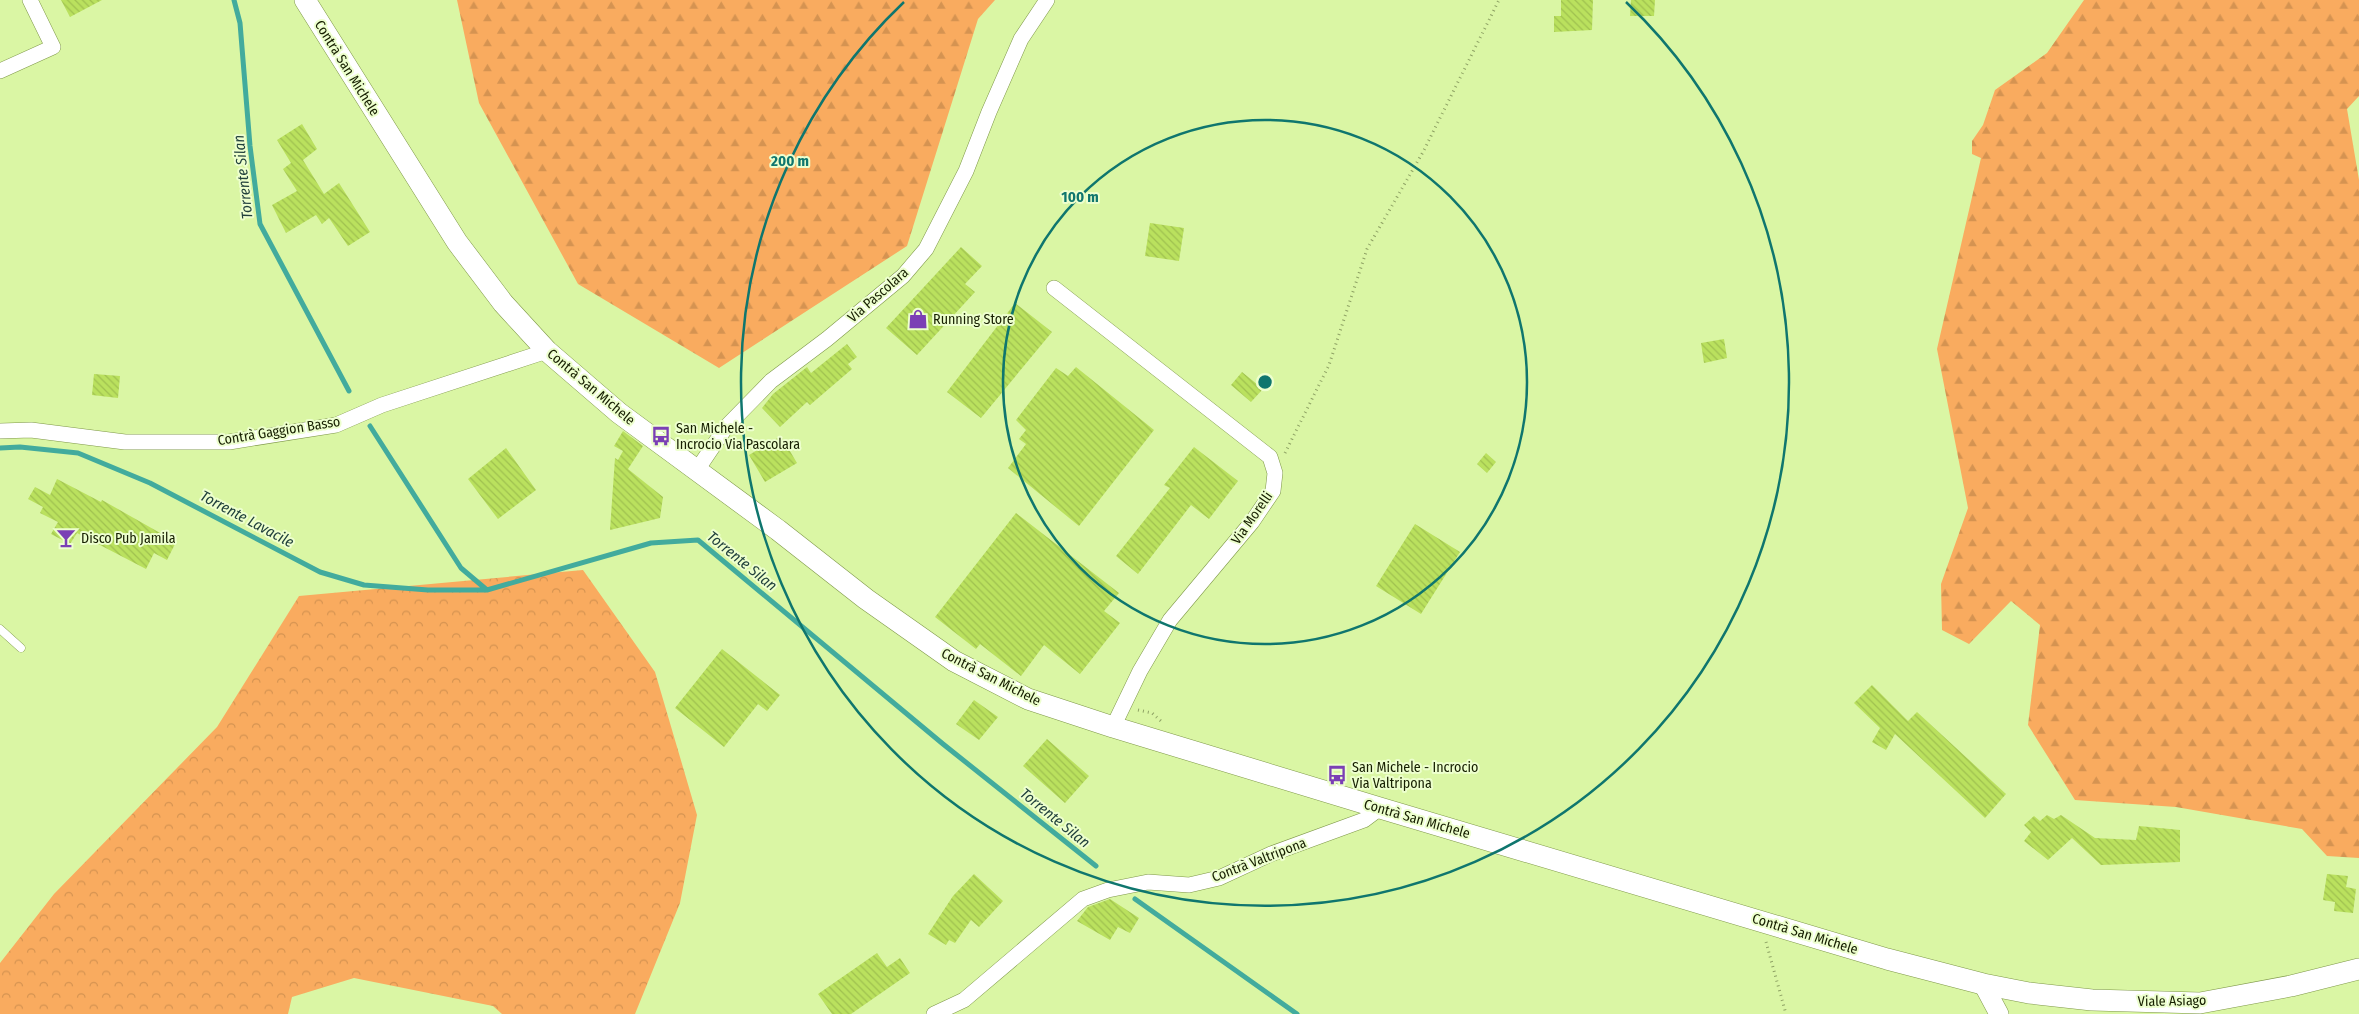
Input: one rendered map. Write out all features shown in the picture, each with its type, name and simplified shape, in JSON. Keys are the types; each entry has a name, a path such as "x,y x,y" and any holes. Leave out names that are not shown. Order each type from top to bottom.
{"main road":[{"name":"Contrà San Michele","path":"305,0 457,242 503,303 547,350 619,413 866,599 954,661 1028,699 1113,727 1887,959 1983,984"},
{"name":"Viale Asiago","path":"1983,984 2028,993 2092,1000 2200,1002 2291,986 2359,969"}],"street":[{"path":"0,71 53,47 30,0"},
{"name":"Via Pascolara","path":"697,470 726,427 771,381 827,339 903,276 926,249 966,171 989,112 1021,40 1047,0"},
{"name":"Via Morelli","path":"1054,288 1270,457 1275,473 1273,491 1252,522 1170,620 1140,671 1113,727"},
{"name":"Contrà Gaggion Basso","path":"0,431 31,430 125,442 229,442 336,425 382,405 547,350"},
{"name":"Contrà Valtripona","path":"934,1014 964,1000 1083,899 1108,890 1148,882 1189,885 1219,878 1271,854 1364,820 1380,808"},
{"path":"1983,984 1998,1014"}],"lane":[{"path":"0,628 22,648"}],"path":[{"path":"1275,473 1329,365 1367,249 1424,152 1499,0"},
{"path":"1123,706 1152,713 1163,723"},
{"path":"1760,920 1786,1014"}],"green space":[{"path":"457,0 995,0 978,19 907,246 719,368 578,284 479,103"},
{"path":"2084,0 2359,0 2359,96 2347,109 2359,180 2359,858 2327,856 2302,829 2176,807 2075,800 2028,725 2040,625 2011,601 1969,644 1942,630 1941,584 1968,508 1937,349 1981,158 1972,154 1972,141 1983,125 1995,90 2047,53"},
{"path":"583,570 655,672 697,815 680,903 635,1014 502,1014 493,1006 354,978 292,997 288,1014 0,1014 0,963 54,894 217,727 299,596"}],"building":[{"path":"61,0 102,0 70,17"},
{"path":"1561,0 1593,0 1592,30 1554,32 1554,16 1561,16"},
{"path":"1631,0 1655,0 1654,16 1630,16"},
{"path":"302,124 317,149 303,160 324,194 339,183 370,232 348,246 329,218 322,224 316,215 286,233 272,205 297,191 283,169 291,163 277,140"},
{"path":"1150,223 1184,228 1179,261 1145,256"},
{"path":"961,247 982,266 965,284 975,292 917,355 886,328"},
{"path":"1015,303 1052,332 981,418 947,392"},
{"path":"1724,339 1727,358 1704,363 1701,343"},
{"path":"847,344 857,357 848,364 852,369 810,405 807,402 780,427 762,408 773,394 807,367 811,373"},
{"path":"1076,367 1154,430 1079,526 1008,468 1026,444 1019,439 1026,430 1016,420 1056,368 1068,376"},
{"path":"1242,372 1263,389 1251,402 1231,385"},
{"path":"94,374 120,376 118,398 92,395"},
{"path":"623,431 643,446 628,469 663,497 660,518 610,530 615,458 618,460 623,451 614,446"},
{"path":"781,436 797,463 765,482 749,455"},
{"path":"1194,447 1238,481 1209,519 1191,505 1138,574 1116,556 1170,488 1164,485"},
{"path":"506,448 536,490 498,519 468,479"},
{"path":"1486,453 1496,462 1487,473 1477,464"},
{"path":"57,479 101,502 102,500 176,542 167,560 154,553 146,569 77,533 70,544 51,534 58,522 40,513 43,507 28,499 35,487 50,495"},
{"path":"1016,513 1119,593 1104,611 1120,623 1080,674 1044,645 1021,676 980,644 976,649 935,617"},
{"path":"1415,524 1460,552 1421,614 1376,586"},
{"path":"722,649 780,695 767,711 758,704 724,747 675,708"},
{"path":"1872,685 1908,721 1917,712 2006,794 1985,818 1895,734 1886,750 1872,742 1880,728 1854,703"},
{"path":"974,700 998,717 979,740 956,724"},
{"path":"1047,739 1089,776 1065,803 1023,766"},
{"path":"2047,815 2054,819 2061,815 2095,838 2136,840 2139,826 2180,830 2180,862 2101,865 2072,838 2048,860 2024,841 2031,832 2024,825 2034,816 2040,821"},
{"path":"974,874 1003,901 979,927 971,920 955,943 949,940 946,945 928,934 953,896"},
{"path":"2327,874 2348,876 2346,887 2356,889 2353,913 2334,911 2335,902 2323,900"},
{"path":"1110,899 1139,918 1130,933 1118,927 1110,940 1077,921 1088,907"},
{"path":"877,953 887,967 900,958 910,973 851,1014 832,1014 818,994"}],"waterway":[{"name":"Torrente Silan","path":"234,0 240,23 250,146 260,224 349,391"},
{"name":"Torrente Silan","path":"370,426 461,568 487,590 651,543 698,540 943,744 1096,866"},
{"name":"Torrente Lavacile","path":"0,448 20,447 78,453 150,483 320,572 364,585 428,590 487,590"},
{"name":"Torrente Silan","path":"1135,899 1297,1014"}],"place":[{"name":"Running Store","path":"918,319"},
{"name":"San Michele - Incrocio Via Pascolara","path":"661,436"},
{"name":"Disco Pub Jamila","path":"66,538"},
{"name":"San Michele - Incrocio Via Valtripona","path":"1337,775"}]}
